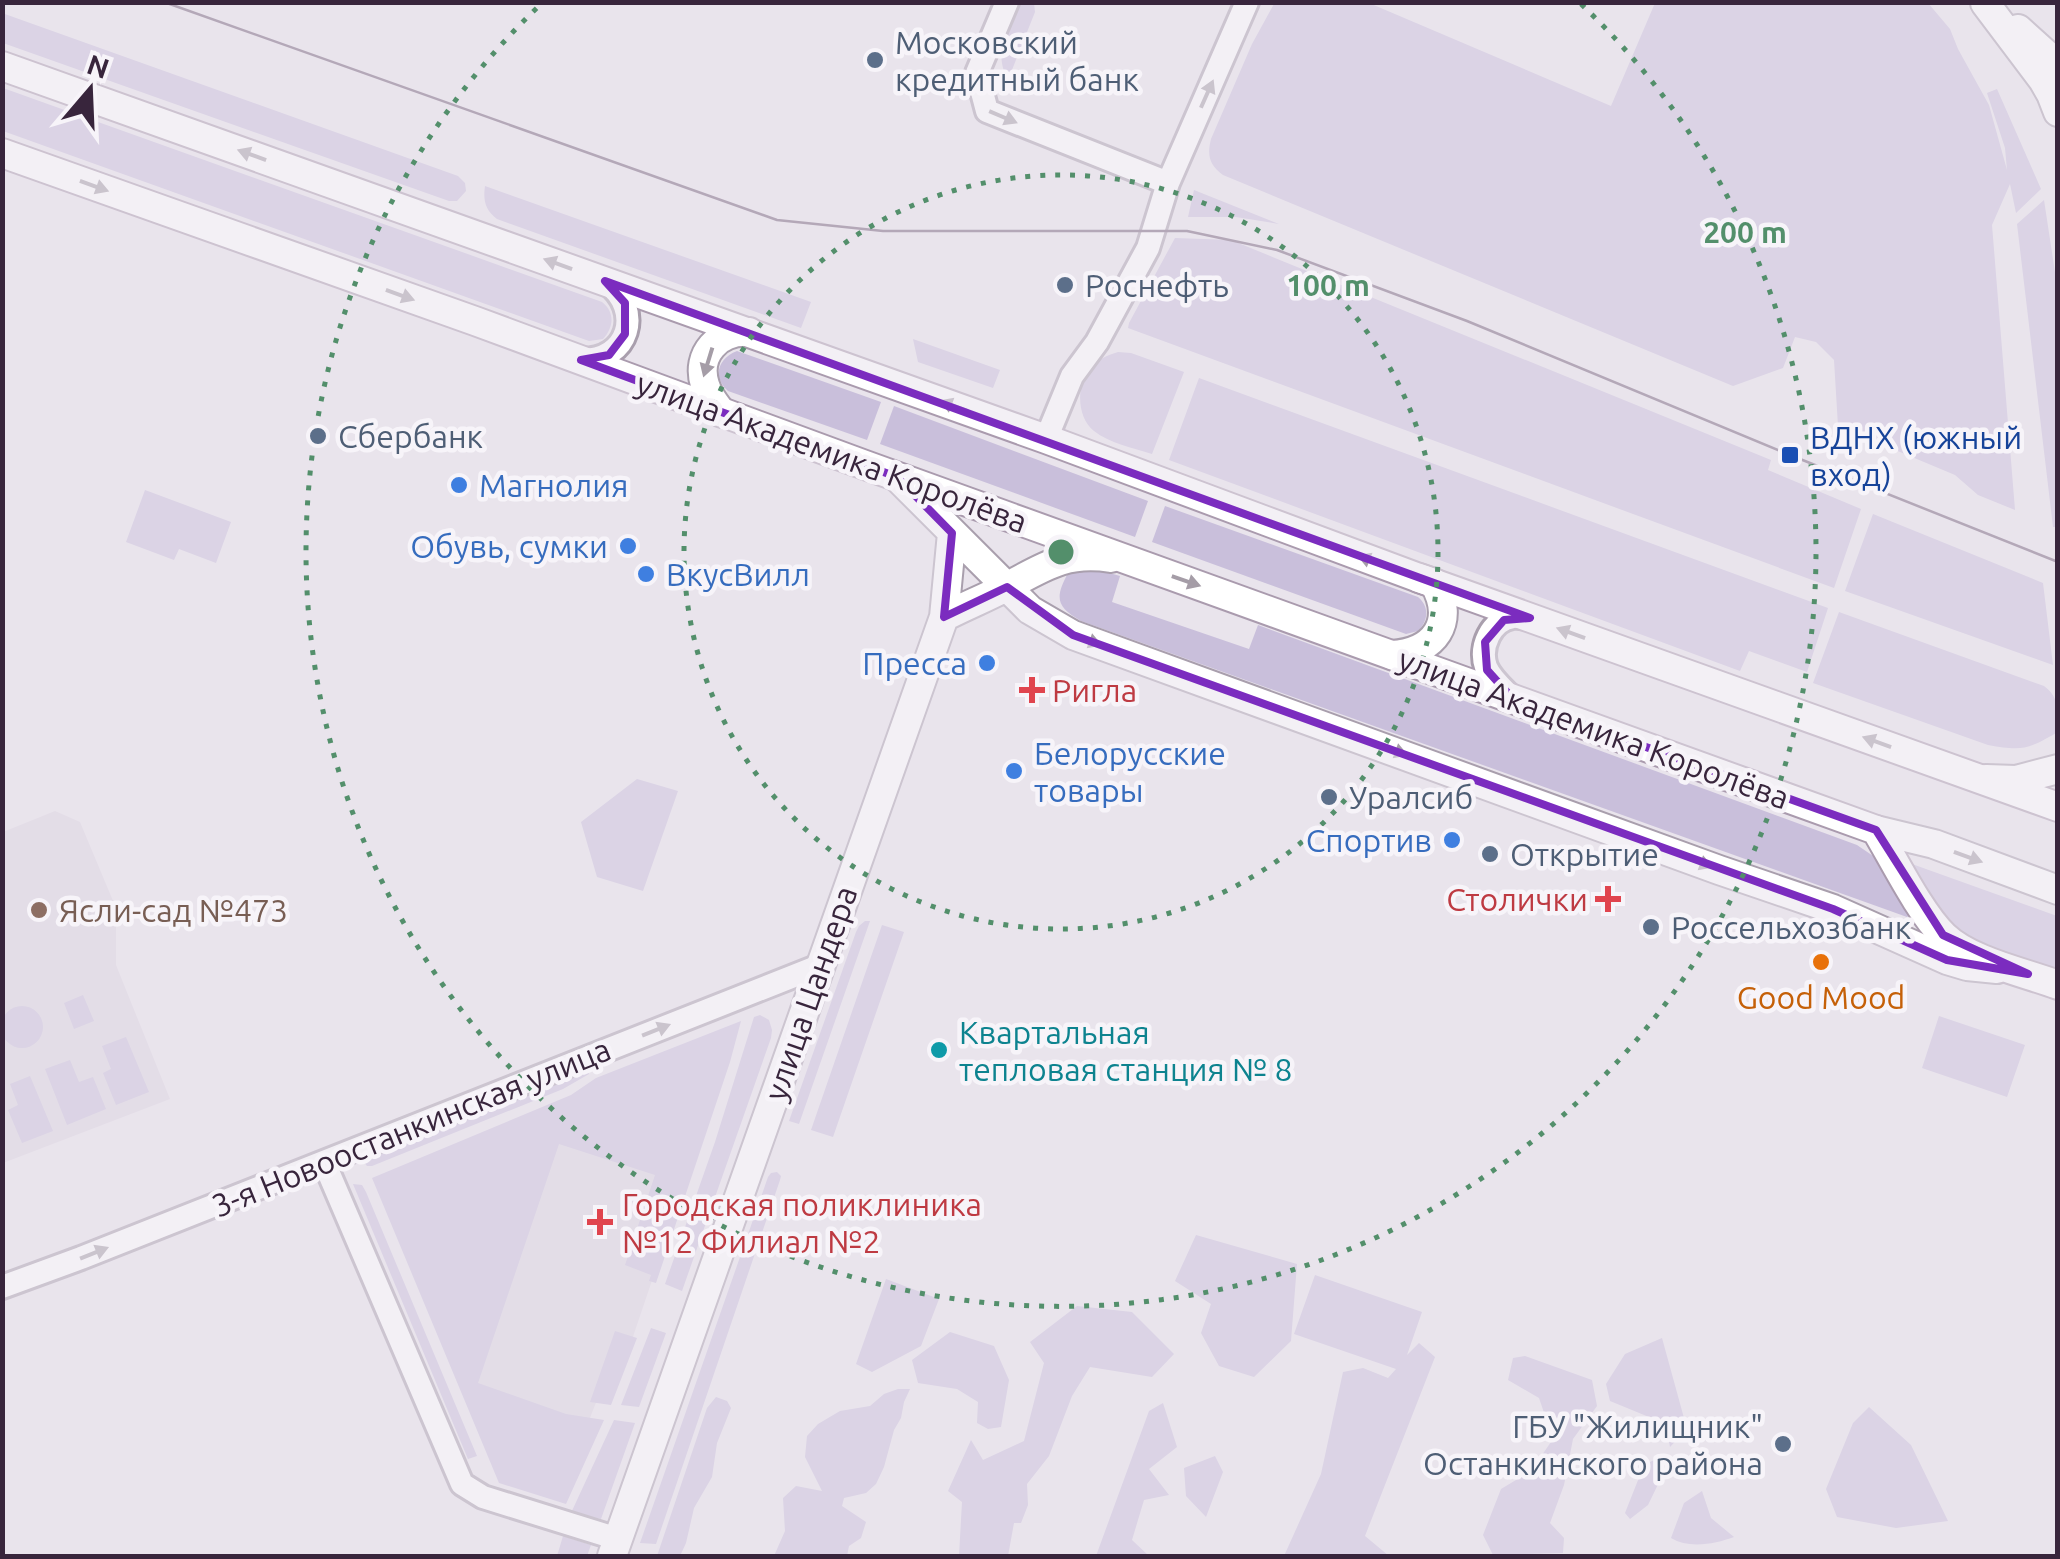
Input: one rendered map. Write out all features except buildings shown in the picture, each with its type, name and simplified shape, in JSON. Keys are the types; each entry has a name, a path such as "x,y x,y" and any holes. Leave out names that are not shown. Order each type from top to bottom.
{"main road":[{"path":"1985,3 2058,65"},
{"path":"1985,3 2043,80 2058,112"},
{"path":"2,66 1046,439 1419,578 2058,807"},
{"name":"улица Академика Королёва","path":"2,153 1876,830 1934,844 2058,890"},
{"path":"722,413 705,388 705,360 721,337 735,331 749,332"},
{"path":"897,477 1030,610 1073,635 1833,909 1947,960 2028,974"},
{"name":"улица Цандера","path":"615,1548 944,616 952,533"},
{"path":"944,616 1044,565 1066,558 1095,556 1128,561"},
{"path":"1392,655 1421,650 1433,640 1440,626 1444,612 1442,597 1434,583 1419,578"},
{"path":"1969,775 2016,780 2058,768"},
{"path":"1876,830 1943,935 1974,954 2058,985"}],"street":[{"path":"1006,2 977,73 987,112 1168,183"},
{"path":"1046,439 1072,376 1097,342 1148,248 1168,183 1247,2"},
{"path":"581,360 608,355 625,334 625,303 618,290 605,281"},
{"path":"1513,698 1487,670 1485,642 1493,628 1504,620 1513,616 1530,618"},
{"name":"3-я Новоостанкинская улица","path":"2,1287 819,966"},
{"path":"324,1162 462,1484 482,1497 615,1548"}],"highlighted area":[{"path":"605,281 1530,618 1504,620 1485,642 1487,670 1513,699 1876,830 1943,935 2028,974 1947,960 1833,909 1073,635 1007,587 944,617 952,533 897,477 581,360 609,355 625,334 625,303"}],"shaded area":[{"path":"1275,2 1369,3 1611,106 1655,3 1928,3 1950,29 1989,105 2007,170 2005,148 1987,93 1997,89 2041,189 2016,213 2010,184 1992,225 2015,510 1978,495 1955,475 1838,426 1834,360 1816,342 1795,337 1783,368 1733,386 1223,175 1210,159 1211,139 1252,44"},
{"path":"1021,3 1034,3 1035,12 1008,80 1002,50"},
{"path":"2,13 458,176 466,191 457,201 449,201 3,43"},
{"path":"3,88 602,302 611,315 609,330 603,339 589,341 3,131"},
{"path":"485,186 811,302 801,328 497,219 486,204"},
{"path":"1194,190 1279,224 1236,217 1188,217"},
{"path":"2044,200 2058,292 2058,527 2053,527 2017,224"},
{"path":"1175,238 1231,240 1771,460 1768,470 1861,509 1834,588 1128,328"},
{"path":"913,339 1000,370 993,388 918,362"},
{"path":"737,351 881,402 867,440 728,391 720,380 719,368 725,358"},
{"path":"1118,352 1184,372 1152,454 1094,431 1081,409 1086,374 1097,362"},
{"path":"1199,378 1828,608 1807,672 1749,651 1740,671 1169,460"},
{"path":"894,406 1148,501 1135,537 880,444"},
{"path":"145,490 231,522 216,563 179,549 174,560 126,542"},
{"path":"1165,506 1418,597 1426,610 1424,623 1418,631 1406,634 1152,542"},
{"path":"1873,514 2043,583 2053,665 1845,591"},
{"path":"1085,566 1120,576 1112,602 1249,649 1258,625 1857,845 1879,860 1910,915 1081,621 1063,607 1060,596 1068,573"},
{"path":"1839,612 2044,686 2056,701 2056,733 2024,748 1988,745 1813,683"},
{"path":"637,779 678,791 643,891 597,877 581,822"},
{"path":"55,811 80,822 116,908 116,965 170,1099 3,1163 3,832"},
{"path":"1912,864 2057,916 2057,971 1967,939 1946,922"},
{"path":"865,921 870,921 799,1124 789,1121 856,932"},
{"path":"882,925 904,932 833,1137 811,1130"},
{"path":"83,995 94,1021 74,1029 64,1003"},
{"path":"22,1006 37,1012 43,1027 37,1042 22,1048 7,1042 1,1027 7,1012"},
{"path":"760,1015 769,1020 771,1038 682,1291 665,1284 754,1017"},
{"path":"1939,1016 2025,1045 2007,1097 1922,1068"},
{"path":"741,1021 656,1283 649,1281 651,1275 625,1265 655,1175 559,1144 478,1383 566,1414 604,1420 566,1504 499,1483 372,1178 571,1095 596,1078"},
{"path":"126,1037 149,1092 116,1105 103,1073 111,1069 102,1046"},
{"path":"70,1060 79,1082 93,1077 106,1109 67,1125 45,1069"},
{"path":"588,1070 589,1074 563,1089 372,1166 362,1160"},
{"path":"30,1076 53,1131 22,1143 8,1110 18,1105 10,1084"},
{"name":"Городская поликлиника №12 Филиал №2","path":"563,1120 692,1162 616,1387 601,1390 584,1433 469,1394"},
{"path":"777,1172 780,1180 656,1544 640,1543 768,1177"},
{"path":"353,1184 362,1185 366,1192 477,1456 468,1459"},
{"path":"1196,1235 1297,1264 1291,1341 1254,1377 1219,1366 1201,1333 1211,1304 1175,1281"},
{"path":"1315,1275 1422,1312 1407,1355 1419,1343 1435,1357 1365,1536 1389,1556 1284,1556 1321,1474 1343,1372 1363,1368 1388,1378 1396,1369 1294,1334"},
{"path":"886,1279 939,1299 921,1346 872,1372 856,1364"},
{"path":"1077,1306 1132,1312 1174,1354 1152,1377 1090,1367 1072,1396 1049,1456 1027,1484 1028,1505 1021,1523 1014,1523 1008,1556 959,1556 962,1502 948,1491 971,1440 983,1460 1024,1441 1044,1363 1030,1342"},
{"path":"651,1328 666,1333 639,1407 621,1405"},
{"path":"615,1331 637,1338 611,1405 590,1402"},
{"path":"950,1332 994,1346 1009,1380 1001,1427 988,1429 977,1423 978,1402 957,1389 918,1383 912,1360"},
{"path":"1662,1338 1687,1429 1670,1447 1666,1424 1610,1401 1606,1384 1625,1354"},
{"path":"1525,1356 1592,1380 1597,1406 1573,1439 1564,1485 1550,1523 1564,1538 1563,1553 1493,1555 1483,1535 1501,1489 1531,1471 1553,1439 1539,1398 1508,1380 1513,1358"},
{"path":"898,1389 910,1389 876,1484 866,1493 844,1498 842,1506 866,1522 861,1538 849,1546 847,1556 774,1556 785,1531 783,1498 796,1486 822,1491 805,1457 807,1436 840,1411 870,1406"},
{"path":"716,1397 727,1401 731,1408 717,1443 712,1477 694,1508 680,1556 657,1556 707,1408"},
{"path":"1163,1403 1177,1447 1149,1469 1169,1495 1144,1500 1132,1540 1149,1556 1096,1556 1149,1411"},
{"path":"1869,1407 1911,1445 1948,1521 1896,1528 1837,1517 1826,1489 1853,1423"},
{"path":"614,1420 635,1423 601,1519 571,1513"},
{"path":"1215,1456 1223,1472 1206,1517 1186,1496 1184,1468"},
{"path":"1656,1459 1665,1470 1648,1505 1630,1519 1625,1513 1644,1465"},
{"path":"1702,1491 1711,1518 1734,1537 1702,1544 1671,1538 1684,1503"},
{"path":"563,1536 591,1545 587,1556 557,1556"}],"tram line":[{"path":"164,2 777,220 883,231 1187,231 1277,250 1467,321 2058,562"}],"place":[{"name":"Московский кредитный банк","path":"875,60"},
{"name":"Роснефть","path":"1065,285"},
{"name":"Сбербанк","path":"318,436"},
{"name":"ВДНХ (южный вход)","path":"1790,455"},
{"name":"Магнолия","path":"459,485"},
{"name":"Обувь, сумки","path":"628,546"},
{"name":"ВкусВилл","path":"646,574"},
{"name":"Пресса","path":"987,663"},
{"name":"Ригла","path":"1032,690"},
{"name":"Белорусские товары","path":"1014,771"},
{"name":"Уралсиб","path":"1329,797"},
{"name":"Спортив","path":"1452,840"},
{"name":"Открытие","path":"1490,854"},
{"name":"Столички","path":"1608,899"},
{"name":"Ясли-сад №473","path":"39,910"},
{"name":"Россельхозбанк","path":"1651,927"},
{"name":"Good Mood","path":"1821,962"},
{"name":"Квартальная тепловая станция № 8","path":"939,1050"},
{"name":"Городская поликлиника №12 Филиал №2","path":"600,1222"},
{"name":"ГБУ \"Жилищник\" Останкинского района","path":"1783,1444"}]}
